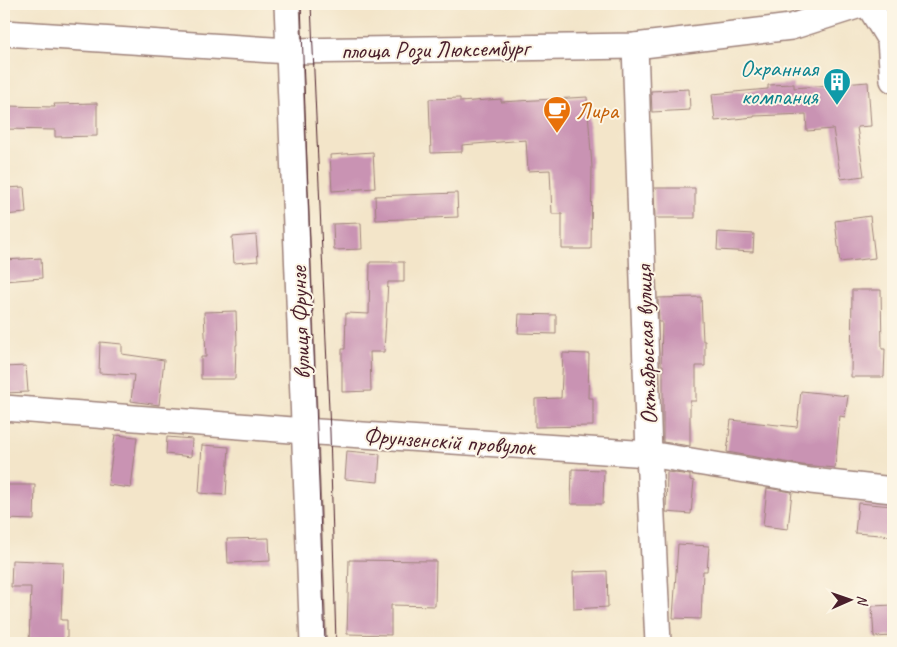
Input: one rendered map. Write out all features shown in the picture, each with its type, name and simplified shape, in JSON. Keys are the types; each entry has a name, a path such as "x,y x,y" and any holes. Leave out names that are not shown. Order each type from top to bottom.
{"street":[{"name":"вулиця Фрунзе","path":"287,4 313,643"},
{"name":"площа Рози Люксембург","path":"4,33 289,50 635,46 791,27 863,4"},
{"path":"868,4 890,40 893,80"},
{"name":"Октябрьская вулиця","path":"635,46 649,454 658,643"},
{"name":"Фрунзенскій провулок","path":"4,408 304,431 649,454 811,481 893,490"}],"building":[{"path":"868,82 871,126 857,127 864,176 841,179 833,129 807,131 806,114 754,116 715,121 712,94 768,89 768,85 794,84 794,88"},
{"path":"689,89 690,110 652,112 651,91"},
{"path":"587,97 592,167 591,249 562,249 562,214 552,214 550,170 528,171 526,140 462,145 462,152 431,153 429,99 460,98 460,102 501,99 501,102"},
{"path":"97,103 97,136 55,137 55,130 4,129 4,106 55,107 54,104"},
{"path":"373,152 375,188 332,191 330,155"},
{"path":"24,187 26,213 4,215 4,188"},
{"path":"654,188 695,188 695,218 655,218"},
{"path":"457,193 458,217 376,220 375,196"},
{"path":"870,216 875,258 840,262 835,221"},
{"path":"361,223 362,249 334,250 333,224"},
{"path":"718,232 754,234 753,252 717,250"},
{"path":"256,235 258,261 234,263 232,237"},
{"path":"41,258 42,278 4,281 4,260"},
{"path":"370,262 404,262 404,282 388,282 384,352 370,352 371,391 342,392 342,349 345,349 346,313 369,314"},
{"path":"852,290 881,290 882,349 885,349 884,377 851,377"},
{"path":"701,297 705,366 696,366 696,401 690,401 690,446 663,442 662,322 659,322 658,298"},
{"path":"236,311 235,379 201,379 201,357 206,357 204,312"},
{"path":"519,314 556,315 556,334 518,333"},
{"path":"100,342 122,344 122,354 164,360 159,405 131,401 134,375 99,373"},
{"path":"563,353 589,354 588,398 593,398 593,426 535,427 535,399 561,398"},
{"path":"26,366 28,392 4,393 4,367"},
{"path":"801,391 848,396 845,417 840,416 835,468 802,465 727,452 731,420 797,427"},
{"path":"115,435 137,437 131,488 108,485"},
{"path":"167,437 192,439 191,457 166,454"},
{"path":"202,445 229,447 226,495 199,493"},
{"path":"347,451 380,454 378,482 345,479"},
{"path":"572,469 604,470 603,504 571,504"},
{"path":"667,472 690,475 690,480 694,481 691,514 666,512"},
{"path":"7,485 35,485 34,520 6,519"},
{"path":"767,488 792,492 788,529 763,526"},
{"path":"858,503 893,506 893,536 855,533"},
{"path":"269,538 270,561 228,563 227,539"},
{"path":"678,544 709,546 707,571 703,571 701,619 673,618"},
{"path":"12,560 63,562 61,620 67,620 67,643 29,643 31,587 11,587"},
{"path":"349,560 436,561 435,606 391,605 391,635 347,634"},
{"path":"607,571 608,607 574,609 573,572"},
{"path":"893,605 893,636 874,637 872,606"}],"tram line":[{"path":"301,4 325,643"},
{"path":"311,4 330,432 336,643"}],"place":[{"name":"Охранная компания","path":"837,106"},
{"name":"Лира","path":"557,134"}]}
